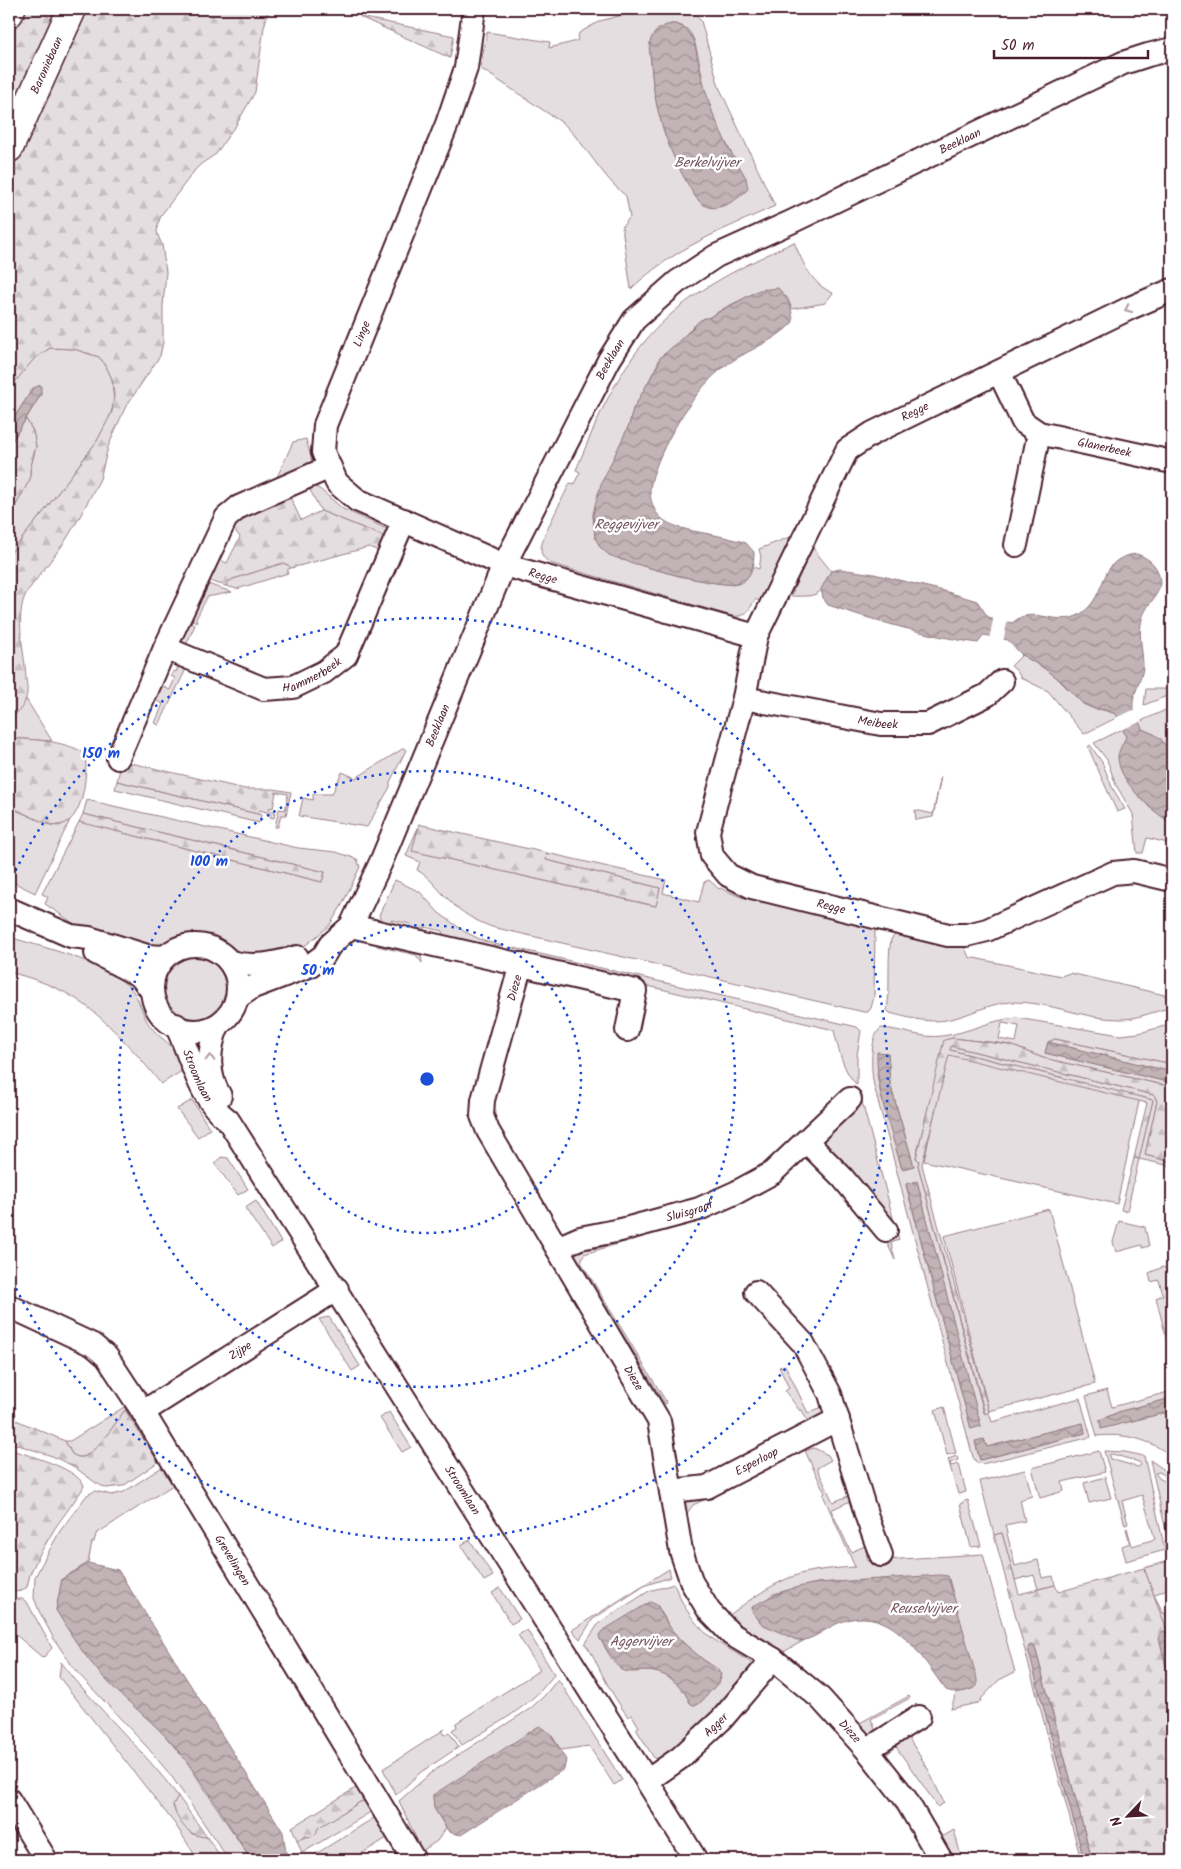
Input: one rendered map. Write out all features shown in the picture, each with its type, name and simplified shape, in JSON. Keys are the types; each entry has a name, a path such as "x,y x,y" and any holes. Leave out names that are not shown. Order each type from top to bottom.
{"main road":[{"path":"9,13 11,9"},
{"name":"Baroniebaan","path":"9,148 72,9"}],"street":[{"name":"Linge","path":"474,9 466,68 447,124 326,425 323,452 337,483 357,500 504,565"},
{"name":"Beeklaan","path":"238,997 253,987 309,966 324,956 330,945 352,926 381,862 504,565 609,360 634,320 677,282 716,256 1123,64 1172,49"},
{"name":"Regge","path":"1172,290 1130,308 873,433 847,450 756,636 744,698 708,832 712,856 728,875 752,887 948,935 967,935 987,930 1113,873 1134,871 1172,880"},
{"name":"Glanerbeek","path":"999,372 1023,422 1039,433 1172,462"},
{"path":"1016,545 1039,433"},
{"path":"118,758 165,648 226,518 239,507 330,467"},
{"name":"Hammerbeek","path":"165,648 264,689 293,687 324,672 346,655 404,520"},
{"name":"Regge","path":"504,565 756,636"},
{"name":"Meibeek","path":"744,698 881,724 928,724 988,695 1002,681"},
{"path":"9,909 71,936 85,948 116,962 140,976 152,991 157,1008 168,1022 184,1030 202,1031 218,1025 231,1013 238,997 238,980 230,962 216,950 199,945 180,947 165,957 155,973 152,991"},
{"name":"Dieze","path":"352,926 635,991 627,1030"},
{"path":"71,936 89,938 147,956 165,957"},
{"name":"Beeklaan","path":"230,962 247,966 270,965 296,958 317,947 330,945"},
{"name":"Dieze","path":"522,964 483,1100 482,1116 488,1131 659,1422 681,1551 692,1584 709,1611 731,1634 773,1659 820,1698 867,1750 905,1798 941,1860"},
{"name":"Stroomlaan","path":"176,1025 186,1044 197,1076 217,1112 228,1120 337,1290 696,1860"},
{"name":"Stroomlaan","path":"218,1025 211,1042 210,1061 212,1076 217,1090 227,1108 228,1120"},
{"name":"Sluisgraaf","path":"557,1248 580,1238 621,1230 699,1209 737,1192 772,1173 807,1142 850,1099"},
{"path":"807,1142 842,1177 886,1230"},
{"name":"Zijpe","path":"143,1412 337,1290"},
{"path":"756,1292 803,1344 830,1394 867,1517 881,1555"},
{"name":"Grevelingen","path":"9,1306 93,1345 107,1357 143,1412 414,1860"},
{"name":"Esperloop","path":"671,1491 706,1487 838,1419"},
{"name":"Agger","path":"647,1781 680,1758 722,1720 773,1659"},
{"name":"Dieze","path":"867,1750 920,1717"},
{"path":"9,1800 46,1860"}],"green space":[{"path":"21,9 59,9 9,120 9,37"},
{"path":"84,9 269,9 264,27 255,92 235,127 216,154 195,170 162,214 158,223 157,233 162,245 166,272 163,306 163,342 160,356 125,408 108,447 100,479 78,520 64,543 26,593 20,624 27,693 22,707 9,719 9,555 97,441 112,412 114,395 112,379 105,364 99,357 74,349 50,348 34,359 9,389 9,175"},
{"path":"645,9 691,9 701,21 719,87 775,206 699,241 664,262 631,289 622,227 630,217 626,196 609,179 564,124 480,68 487,32 550,42 549,48 577,41 579,33 600,21","holes":["671,24 685,28 692,36 711,109 724,140 746,178 698,200 672,151 660,117 653,82 650,51 651,40 658,30"]},
{"path":"360,17 454,36 450,58"},
{"path":"794,242 804,265 813,278 825,289 833,293 825,303 792,309 787,297 764,289 708,318 700,320 668,352 662,355 633,409 629,425 598,494 593,515 595,538 621,560 633,561 640,565 679,576 733,585 742,582 749,575 754,563 753,567 759,569 761,557 759,549 790,537 761,602 755,599 751,607 744,614 732,616 553,564 546,560 541,549 553,517 570,483 574,484 580,472 576,470 603,407 631,359 650,336 691,298 738,269"},
{"path":"50,348 74,349 99,357 105,364 112,379 114,403 109,419 97,441 9,555 9,515 30,479 30,470 36,446 33,431 26,419 41,394 33,388 9,426 9,389 34,358"},
{"path":"26,419 33,431 36,446 30,470 30,479 9,515 9,446"},
{"path":"306,439 313,465 273,486 293,442"},
{"path":"314,486 343,509 389,530 385,537 321,511 309,488"},
{"path":"288,496 301,520 321,511 385,537 379,551 369,547 291,568 283,563 233,579 226,586 203,579 215,558 227,563 240,537 230,524 237,518"},
{"path":"812,547 831,571 820,592 808,596 791,596"},
{"path":"283,563 291,568 288,569 288,573 237,589 226,586 233,579"},
{"path":"201,582 232,592 207,597 196,619 197,622 185,617"},
{"path":"184,621 195,625 182,654 175,641"},
{"path":"1022,655 1053,674 1083,704 1116,714 1118,717 1084,734 1048,691 1021,678 1011,666"},
{"path":"180,667 186,669 159,725 155,723 163,704 151,698 157,684 170,690 175,678 171,676"},
{"path":"1146,689 1172,689 1172,694 1144,705"},
{"path":"26,699 52,741 9,738 9,719 17,713"},
{"path":"1172,707 1172,732 1169,734 1172,739 1172,756 1157,737 1142,729 1139,722"},
{"path":"1123,729 1126,737 1118,756 1149,807 1172,823 1172,844 1147,838 1143,853 1137,853 1133,814 1116,785 1107,760 1094,743"},
{"path":"9,738 58,743 85,753 86,772 82,796 73,817 65,823 56,825 44,822 9,806"},
{"path":"1090,745 1102,762 1112,787 1125,809 1117,812 1088,747"},
{"path":"404,748 406,750 390,782 390,787 367,827 299,816 303,798 313,800 313,794 332,794 342,772 356,778"},
{"path":"122,761 245,789 274,789 291,792 286,815 281,815 278,827 275,827 279,809 285,810 288,794 276,792 273,808 270,807 269,810 275,811 274,818 270,817 270,813 259,810 258,814 117,781"},
{"path":"941,776 933,817 916,820 915,810 933,814"},
{"path":"117,781 258,814 261,815 259,823 115,789"},
{"path":"87,800 298,848 336,852 357,859 360,867 341,907 329,926 306,945 288,954 242,954 223,940 199,934 183,935 155,947 79,927 45,904 48,897 42,894 79,822 322,882 325,872 83,814"},
{"path":"9,807 50,825 59,826 70,820 35,893 9,880"},
{"path":"83,814 325,872 322,882 79,822"},
{"path":"418,824 547,853 546,860 660,888 656,906 412,851"},
{"path":"419,825 413,851 655,906 660,888 546,860 547,853 666,880 663,893 699,902 704,882 709,880 719,889 741,897 875,928 874,997 871,1008 868,1012 864,1012 486,925 459,909 430,880 417,870 420,862 406,856"},
{"path":"395,880 420,892 439,913 465,932 484,941 503,946 502,954 441,940 443,931 424,927 422,935 409,932 411,924 391,920 390,928 383,926 379,915"},
{"path":"897,933 964,946 969,957 1061,976 1070,973 1169,996 1170,1008 1134,1018 1122,1019 1094,1017 1026,1002 1003,1003 939,1021 890,1013 887,1010 890,948 891,939"},
{"path":"9,937 88,962 103,969 128,986 138,1000 150,1026 174,1049 182,1071 161,1084 120,1037 84,1005 50,985 9,972"},
{"path":"377,939 423,951 421,954 422,963 416,955 377,946"},
{"path":"510,947 857,1027 861,1031 857,1055 857,1085 845,1067 834,1030 648,986 645,995 508,956"},
{"path":"196,955 214,961 222,969 228,987 222,1005 214,1013 196,1019 178,1013 170,1005 164,987 170,969 178,961"},
{"path":"1017,1018 1120,1035 1139,1033 1172,1024 1172,1064 1055,1039 1048,1042 1045,1053 1172,1083 1172,1087 1043,1058 1010,1045 953,1038 945,1040 916,1157 919,1161 918,1165 984,1413 989,1412 992,1422 1080,1398 1091,1437 982,1464 976,1462 973,1457 874,1086 872,1056 874,1039 881,1028 934,1037 961,1032","holes":["1002,1023 1019,1026 1016,1042 999,1039","888,1053 890,1084 914,1166 902,1169 881,1096 877,1074","917,1182 980,1426 971,1428 906,1185","1083,1423 1085,1433 980,1460 975,1442 984,1439 987,1447"]},
{"path":"953,1038 1010,1045 1043,1058 1172,1087 1172,1142 1168,1161 1145,1155 1157,1101 1154,1095 951,1046 950,1050 1153,1100 1139,1159 1134,1158 1147,1103 949,1055 922,1165 989,1412 985,1414 918,1165 919,1161 916,1158 944,1040"},
{"path":"1055,1039 1172,1064 1172,1072 1048,1042"},
{"path":"951,1046 1154,1095 1157,1101 1145,1155 1168,1161 1172,1142 1171,1166 1139,1159 1127,1211 1121,1210 1134,1158 1139,1158 1153,1100 1140,1097 1117,1204 924,1161 948,1053 1064,1078 950,1050"},
{"path":"861,1098 899,1240 891,1243 895,1260 881,1230 817,1140 852,1100"},
{"path":"192,1100 210,1129 198,1137 177,1109"},
{"path":"221,1157 228,1158 248,1189 238,1195 215,1164"},
{"path":"256,1201 281,1242 272,1248 245,1208"},
{"path":"1049,1209 1095,1384 989,1411 944,1236"},
{"path":"1119,1221 1145,1227 1149,1246 1143,1248 1142,1245 1116,1252 1113,1242"},
{"path":"665,1230 584,1254 581,1262 667,1403 665,1404 599,1295 594,1296 572,1253 574,1250 592,1246 594,1249"},
{"path":"1163,1267 1172,1271 1172,1360 1156,1298 1163,1295 1159,1280 1151,1282 1149,1273"},
{"path":"329,1317 360,1366 352,1371 319,1319"},
{"path":"785,1365 808,1413 822,1407 824,1412 810,1426 802,1410 800,1411 785,1391 789,1388 779,1367"},
{"path":"1107,1390 1112,1407 1172,1391 1172,1398 1121,1411 1100,1420 1101,1428 1172,1411 1172,1457 1155,1446 1137,1439 1117,1435 1097,1436 1086,1396"},
{"path":"124,1407 158,1462 125,1410 106,1436 88,1455 80,1457 72,1454 65,1441 70,1441"},
{"path":"944,1407 956,1453 947,1455 935,1410"},
{"path":"125,1410 158,1462 123,1486 106,1488 73,1466 52,1456 9,1442 9,1417 65,1441 72,1454 83,1457 94,1450"},
{"path":"389,1412 411,1447 402,1452 380,1418"},
{"path":"814,1448 828,1455 831,1460 817,1468 833,1502 848,1496 850,1501 831,1510 851,1552 865,1546 868,1561 983,1554 1015,1672 999,1680 980,1700 981,1702 951,1709 956,1693 977,1686 948,1577 818,1583 773,1594 752,1611 762,1624 799,1641 805,1640 776,1656 723,1620 742,1605 774,1585 796,1575 826,1569 855,1567 823,1495 825,1493 805,1451"},
{"path":"9,1449 61,1467 78,1478 84,1485 38,1557 30,1574 27,1587 21,1591 9,1593"},
{"path":"1099,1451 1105,1472 1062,1482 1064,1491 1040,1498 1032,1468"},
{"path":"1104,1451 1125,1452 1144,1456 1165,1550 1126,1561 1122,1546 1130,1543 1127,1528 1132,1546 1155,1539 1142,1495 1122,1501 1128,1524 1125,1525","holes":["1112,1454 1139,1462 1141,1465 1138,1467 1110,1459 1109,1455"]},
{"path":"957,1456 958,1460 950,1463 951,1466 959,1464 966,1492 958,1494 948,1459"},
{"path":"1150,1460 1172,1475 1172,1479 1159,1472 1155,1473 1160,1479 1172,1484 1172,1495 1167,1497 1172,1519 1172,1543 1168,1540"},
{"path":"162,1467 173,1485 96,1534 94,1542 92,1542 88,1563 62,1579 56,1610 85,1655 161,1731 187,1762 251,1860 229,1860 172,1777 148,1748 75,1670 54,1639 34,1598 35,1577 60,1531 87,1495 95,1491 112,1495 124,1492"},
{"path":"1025,1470 1032,1496 1020,1500 1025,1521 1005,1525 1015,1566 1038,1560 1042,1578 1053,1576 1055,1585 1038,1589 1034,1575 1015,1580 1002,1533 994,1535 980,1481"},
{"path":"1105,1477 1111,1498 1089,1503 1084,1483"},
{"path":"727,1489 693,1505 687,1513 688,1522 685,1522 682,1504 684,1501"},
{"path":"968,1500 981,1546 971,1547 960,1504"},
{"path":"1002,1533 1019,1594 1055,1585 1058,1592 1144,1568 1168,1634 1166,1632 1159,1635 1172,1690 1172,1860 1092,1860 1036,1651 1034,1646 1028,1647 1084,1860 1081,1860 994,1535"},
{"path":"470,1540 493,1576 484,1581 461,1545"},
{"path":"1169,1561 1172,1571 1172,1586 1154,1595 1164,1614 1172,1609 1172,1651 1168,1634 1144,1568"},
{"path":"669,1569 671,1577 646,1585 593,1619 580,1639 572,1630"},
{"path":"674,1584 686,1610 697,1625 719,1643 750,1662 758,1670 664,1763 660,1759 654,1758 636,1729 639,1727 632,1715 628,1717 621,1707 585,1644 599,1623 649,1591","holes":["657,1605 674,1634 699,1657 718,1669 721,1679 701,1702 696,1705 690,1703 679,1685 661,1673 630,1671 617,1666 600,1639"]},
{"path":"500,1588 520,1619 511,1624 492,1593"},
{"path":"9,1599 22,1599 27,1602 52,1648 43,1658 9,1629"},
{"path":"527,1630 554,1674 545,1686 524,1706 462,1745 452,1730 457,1727 456,1723 540,1670 518,1635"},
{"path":"61,1662 89,1696 150,1761 178,1796 173,1806 192,1834 207,1837 223,1860 198,1860 175,1824 59,1677"},
{"path":"558,1679 622,1780 614,1785 589,1746 561,1750 550,1733 433,1795 434,1808 446,1828 437,1841 422,1851 399,1801 432,1772 531,1708"},
{"path":"909,1696 910,1698 871,1719 877,1734 865,1736 856,1725"},
{"path":"445,1729 442,1732 444,1735 449,1732 459,1747 421,1772 396,1795 383,1769"},
{"path":"908,1737 928,1769 944,1803 938,1807 896,1747 882,1758 879,1752"},
{"path":"362,1784 369,1799 360,1802 318,1828 316,1834 311,1837 305,1836 297,1840 292,1827"},
{"path":"178,1796 207,1837 194,1834 181,1823 173,1805"},
{"path":"369,1799 374,1810 302,1853 297,1840 316,1834 317,1828 360,1802"},
{"path":"377,1816 387,1838 351,1860 306,1860"},
{"path":"954,1830 962,1860 948,1860 937,1840"}],"water":[{"name":"Berkelvijver","path":"676,24 685,28 694,40 702,80 713,114 728,147 746,178 748,189 735,200 719,207 713,208 704,205 692,192 672,153 657,108 652,77 650,42 658,29"},
{"name":"Reggevijver","path":"778,288 789,303 793,322 767,342 729,363 709,380 688,407 669,438 655,469 650,487 650,496 654,509 666,521 683,528 746,543 754,552 753,565 748,577 741,583 732,584 697,580 635,564 609,555 600,547 595,537 593,515 595,505 601,484 629,425 633,409 659,363 659,359 704,318 708,318 759,290"},
{"path":"41,385 41,394 9,446 9,426 33,388"},
{"path":"1137,554 1153,564 1158,572 1160,582 1158,591 1141,622 1140,635 1143,666 1133,708 1142,729 1161,739 1172,756 1172,823 1138,796 1124,777 1118,758 1126,737 1116,714 1106,710 1094,709 1083,704 1062,682 1043,667 1022,655 1008,640 984,635 978,643 940,636 865,617 828,605 823,598 821,589 831,571 840,569 874,574 977,601 988,617 1012,623 1019,618 1029,615 1067,619 1082,613 1090,605 1109,569 1115,562 1124,557"},
{"path":"1048,1042 1172,1072 1172,1083 1045,1053"},
{"path":"877,1052 888,1053 890,1084 914,1166 902,1169 882,1097 877,1067"},
{"path":"917,1181 981,1426 971,1429 906,1184"},
{"path":"1172,1398 1172,1411 1101,1429 1100,1420 1121,1411"},
{"path":"1083,1423 1085,1433 980,1460 975,1441 984,1439 987,1447"},
{"path":"88,1563 118,1570 283,1832 287,1860 251,1860 186,1760 159,1729 107,1681 73,1638 56,1610 62,1579"},
{"name":"Reuselvijver","path":"948,1576 977,1679 977,1686 962,1692 946,1690 926,1662 903,1636 890,1626 876,1620 859,1618 841,1622 810,1638 799,1641 762,1624 752,1611 752,1607 784,1591 818,1583"},
{"name":"Aggervijver","path":"650,1602 657,1605 668,1625 682,1642 721,1674 719,1682 699,1704 693,1705 690,1703 683,1690 666,1676 652,1672 621,1670 600,1639 599,1635 602,1631"},
{"path":"1163,1631 1166,1632 1171,1645 1172,1690 1159,1638"},
{"path":"1030,1645 1034,1646 1036,1651 1092,1860 1084,1860 1028,1649"},
{"path":"539,1726 550,1733 566,1760 564,1769 461,1835 449,1832 434,1808 433,1795"}],"pier":[{"path":"994,616 1008,619 1003,642 989,639"},
{"path":"1136,709 1142,721 1121,730 1115,718"}]}
